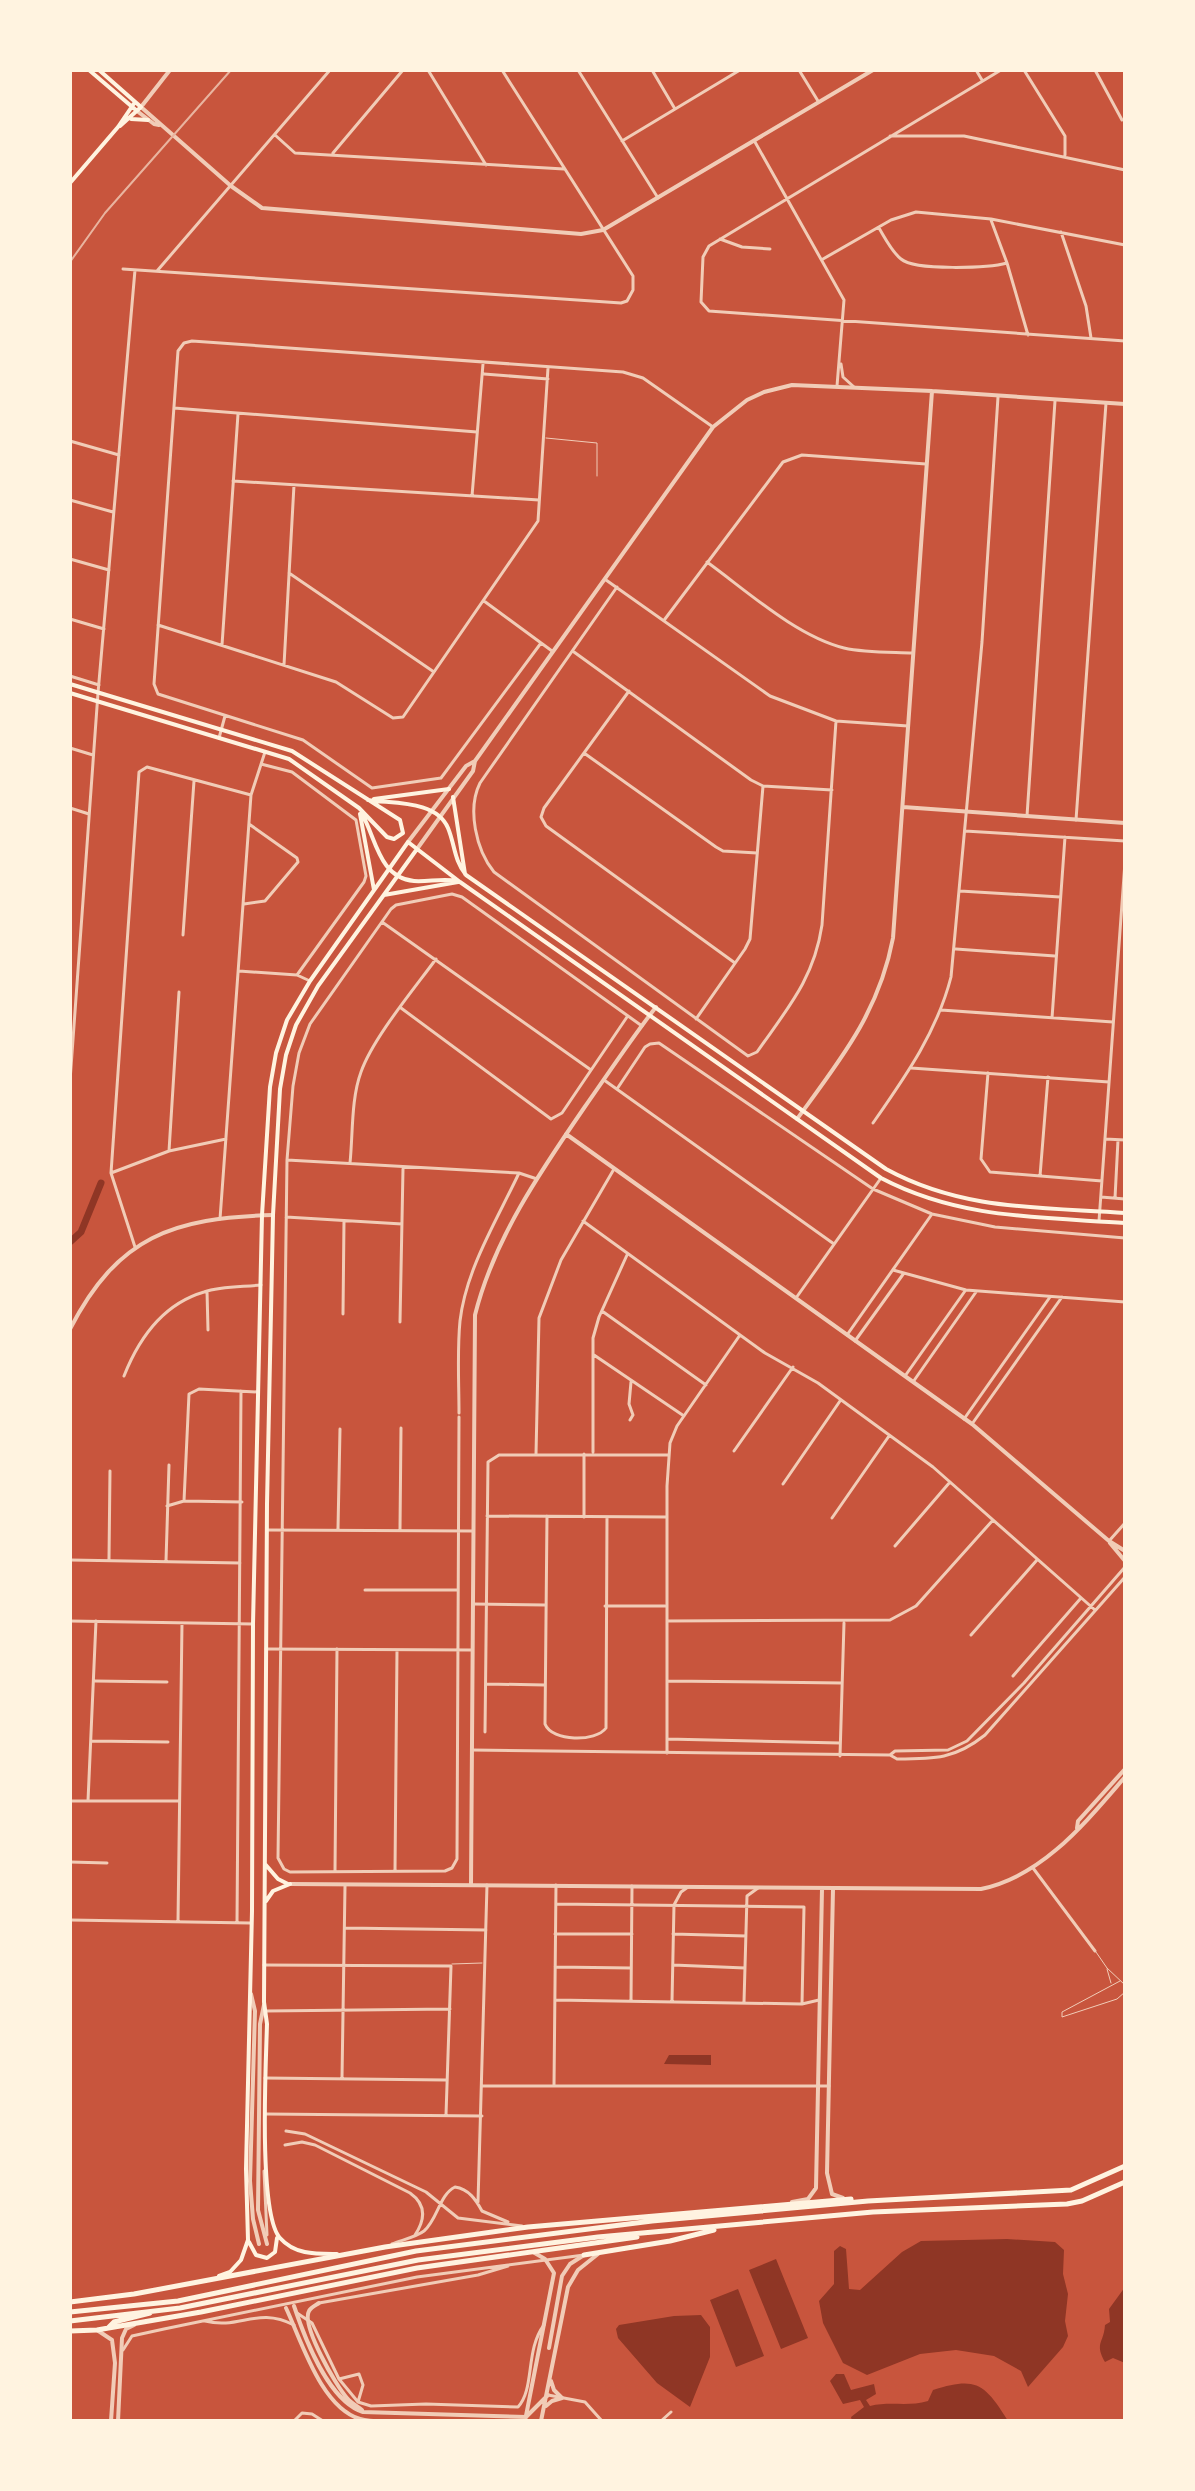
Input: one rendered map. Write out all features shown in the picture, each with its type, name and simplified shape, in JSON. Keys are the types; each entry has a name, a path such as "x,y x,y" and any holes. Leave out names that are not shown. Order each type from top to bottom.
{"highway":[{"path":"70,2312 178,2301 416,2251 652,2221 868,2201 1071,2190 1125,2166"},
{"path":"70,2321 180,2308 418,2260 598,2237 873,2212 1067,2204 1082,2201 1125,2182"},
{"path":"70,2302 134,2294 385,2247 528,2227 790,2203 851,2199 868,2201"},
{"path":"584,2255 739,2226"},
{"path":"70,2331 97,2330 201,2312 417,2268 693,2229"},
{"path":"233,2276 224,2282 221,2293 226,2302 233,2305"},
{"path":"195,2283 201,2312"},
{"path":"108,2328 114,2322 149,2314 154,2302 152,2297 134,2294"}],"main road":[{"path":"89,70 134,104"},
{"path":"70,183 118,127 139,109 99,70"},
{"path":"123,97 127,118"},
{"path":"127,118 134,104"},
{"path":"127,118 148,120"},
{"path":"70,684 298,753 400,820 403,826 400,837 387,837 359,808 295,762 70,693"},
{"path":"368,800 449,789"},
{"path":"453,797 466,875"},
{"path":"368,800 431,811 447,825 457,863 466,875 886,1169 932,1191 986,1203 1125,1213"},
{"path":"359,808 369,825 376,850 397,876 410,881 445,878 460,882"},
{"path":"359,808 374,890"},
{"path":"212,2280 230,2272 241,2260 248,2240 246,2169 252,1923 254,1571 262,1215 270,1087 276,1053 287,1020 310,981 408,842 460,882 881,1178 928,1199 962,1209 1125,1223"},
{"path":"248,2240 256,2255 267,2258 276,2250 277,2235 270,2210 264,1965 267,1530 273,1215 280,1089 291,1040 318,986 417,849"},
{"path":"383,895 460,882"},
{"path":"254,1571 267,1571"},
{"path":"253,1794 255,1804 259,1806 265,1793"},
{"path":"253,1824 254,1814 258,1810 263,1812 266,1824"},
{"path":"265,1864 278,1879 290,1884"},
{"path":"265,1907 273,1891 290,1884"},
{"path":"277,2235 288,2246 312,2254 354,2253"}],"street":[{"path":"139,109 170,70"},
{"path":"157,271 330,70"},
{"path":"332,154 403,70"},
{"path":"428,70 486,165"},
{"path":"123,269 627,301 633,290 633,276 502,70"},
{"path":"578,70 658,198"},
{"path":"652,70 675,109"},
{"path":"724,70 728,77"},
{"path":"622,141 740,70"},
{"path":"799,70 819,102"},
{"path":"139,109 148,120 159,125 252,203 272,210 591,234 603,230 873,70"},
{"path":"976,70 982,80"},
{"path":"1001,70 709,246 703,257 703,308 843,322 1125,341"},
{"path":"1024,70 1065,136 1065,156"},
{"path":"1095,70 1122,120"},
{"path":"139,109 157,120 159,125"},
{"path":"275,135 295,153 564,169"},
{"path":"890,136 964,136 1125,170"},
{"path":"754,141 844,300 837,386"},
{"path":"823,259 903,214 916,212 991,219 1125,245"},
{"path":"991,219 1028,335"},
{"path":"879,228 897,256 910,264 976,269 1007,263"},
{"path":"1061,232 1086,306 1091,338"},
{"path":"720,239 742,247 770,249"},
{"path":"70,1081 98,693 135,270"},
{"path":"541,643 441,778 372,788 303,740 158,694 154,684 178,351 184,343 192,341 623,372 643,378 713,427"},
{"path":"841,357 843,377 854,387"},
{"path":"472,496 483,363"},
{"path":"158,625 336,682 396,718 405,716 538,521 548,368"},
{"path":"482,374 548,379"},
{"path":"417,849 473,771 475,761 713,427 735,408 764,392 792,385 1125,404"},
{"path":"797,1119 853,1042 884,978 893,938 932,391"},
{"path":"873,1123 911,1068 941,1010 956,949 982,642 998,397"},
{"path":"1027,816 1055,400"},
{"path":"1076,820 1106,403"},
{"path":"174,408 477,432"},
{"path":"222,645 238,414"},
{"path":"70,441 119,455"},
{"path":"665,619 777,467 791,458 802,455 926,464"},
{"path":"233,481 539,500"},
{"path":"284,665 294,485"},
{"path":"70,500 114,513"},
{"path":"70,559 109,570"},
{"path":"707,562 798,627 826,642 855,650 913,653"},
{"path":"289,573 434,672"},
{"path":"606,580 770,696 836,721 908,726"},
{"path":"617,587 476,791 473,806 484,859 494,872 748,1056 754,1054 805,982 818,952 836,721"},
{"path":"484,601 554,652"},
{"path":"70,619 104,629"},
{"path":"573,651 751,780 763,786 832,790"},
{"path":"70,676 99,685"},
{"path":"629,691 544,808 541,817 546,826 735,963"},
{"path":"219,738 225,716"},
{"path":"70,748 94,755"},
{"path":"220,1219 251,795 265,752"},
{"path":"584,753 716,847 723,851 758,853"},
{"path":"408,842 466,766 475,761"},
{"path":"261,764 292,772 354,816 366,876 297,975"},
{"path":"135,1247 111,1173 139,772 147,767 251,795"},
{"path":"183,935 194,781"},
{"path":"696,1019 750,939 763,786"},
{"path":"903,807 1125,823"},
{"path":"70,808 89,814"},
{"path":"244,904 265,901 298,862 297,858 249,824"},
{"path":"965,831 1125,841"},
{"path":"1052,1018 1065,837"},
{"path":"1099,1221 1125,862"},
{"path":"960,891 1061,897"},
{"path":"519,1173 488,1237 463,1306 459,1335 457,1859 452,1868 445,1871 290,1872 284,1869 278,1858 287,1160 293,1086 299,1053 310,1024 396,905 452,894 462,897 642,1026"},
{"path":"382,922 591,1070"},
{"path":"956,949 1056,956"},
{"path":"350,1163 357,1085 361,1072 436,959"},
{"path":"70,968 78,971"},
{"path":"1117,969 1125,969"},
{"path":"238,971 297,975 310,981"},
{"path":"169,1151 179,992"},
{"path":"471,1885 475,1315 483,1284 505,1235 537,1179 656,1007"},
{"path":"401,1008 551,1119 562,1113 627,1017"},
{"path":"941,1010 1114,1022"},
{"path":"617,1089 645,1047 659,1043 873,1189 932,1214 995,1227 1125,1238"},
{"path":"911,1068 1109,1082"},
{"path":"988,1073 981,1159 990,1172 1102,1181"},
{"path":"1040,1176 1048,1077"},
{"path":"604,1080 834,1244"},
{"path":"566,1134 972,1424 1109,1541 1125,1551"},
{"path":"111,1173 169,1151 226,1139"},
{"path":"1105,1139 1125,1140"},
{"path":"1115,1198 1118,1140"},
{"path":"287,1160 519,1173 537,1179"},
{"path":"400,1322 403,1168"},
{"path":"536,1454 539,1318 561,1260 614,1169"},
{"path":"796,1298 881,1178"},
{"path":"1100,1197 1125,1199"},
{"path":"847,1335 932,1214"},
{"path":"70,1329 102,1280 135,1247 171,1228 220,1219 273,1215"},
{"path":"286,1217 403,1225"},
{"path":"343,1314 344,1220"},
{"path":"583,1221 765,1353 793,1367 890,1435 950,1482 1096,1611"},
{"path":"593,1454 593,1338 627,1255"},
{"path":"893,1270 976,1292 1125,1302"},
{"path":"855,1341 904,1273"},
{"path":"124,1376 140,1342 169,1308 207,1291 261,1285"},
{"path":"905,1376 966,1290"},
{"path":"207,1291 208,1330"},
{"path":"913,1382 976,1292"},
{"path":"964,1419 1051,1296"},
{"path":"972,1424 1062,1297"},
{"path":"602,1311 706,1385"},
{"path":"667,1753 669,1455 673,1435 684,1416 740,1335"},
{"path":"592,1355 684,1416"},
{"path":"734,1451 793,1367"},
{"path":"630,1420 633,1415 629,1404 631,1381"},
{"path":"184,1501 189,1394 199,1389 258,1392"},
{"path":"237,1923 241,1391"},
{"path":"783,1484 840,1401"},
{"path":"400,1530 401,1428"},
{"path":"338,1530 340,1429"},
{"path":"832,1518 890,1435"},
{"path":"584,1454 584,1517"},
{"path":"485,1732 488,1462 499,1455 669,1455"},
{"path":"166,1562 169,1465"},
{"path":"109,1561 110,1471"},
{"path":"895,1546 950,1482"},
{"path":"167,1506 184,1501 242,1502"},
{"path":"487,1516 667,1517"},
{"path":"547,1516 545,1724 548,1732 555,1736 575,1737 597,1736 606,1728 607,1517"},
{"path":"667,1621 890,1620 916,1606 993,1520"},
{"path":"1109,1541 1125,1523"},
{"path":"267,1530 473,1531"},
{"path":"1109,1541 1125,1561"},
{"path":"971,1635 1037,1559"},
{"path":"70,1560 240,1563"},
{"path":"890,1755 895,1751 948,1750 967,1741 1024,1683 1125,1567"},
{"path":"472,1750 890,1755 897,1759 949,1757 971,1747 1001,1718 1125,1577"},
{"path":"365,1590 457,1590"},
{"path":"1013,1676 1081,1598"},
{"path":"472,1604 545,1605"},
{"path":"605,1606 667,1606"},
{"path":"70,1621 253,1624"},
{"path":"88,1801 96,1621"},
{"path":"840,1756 844,1622"},
{"path":"178,1922 182,1623"},
{"path":"266,1649 472,1650"},
{"path":"335,1871 337,1649"},
{"path":"395,1871 397,1650"},
{"path":"93,1681 167,1682"},
{"path":"667,1681 842,1683"},
{"path":"486,1684 545,1685"},
{"path":"667,1739 840,1743"},
{"path":"91,1741 168,1742"},
{"path":"1076,1831 1078,1821 1125,1769"},
{"path":"290,1884 981,1889 1008,1883 1033,1868 1076,1831 1125,1777"},
{"path":"70,1801 179,1801"},
{"path":"70,1862 107,1863"},
{"path":"1033,1868 1095,1951"},
{"path":"342,2078 345,1885"},
{"path":"487,1885 478,2202 487,2214 528,2227"},
{"path":"554,2086 556,1885"},
{"path":"631,2001 632,1886"},
{"path":"672,2001 674,1905 681,1892 688,1887"},
{"path":"744,2003 747,1896 758,1888"},
{"path":"790,2203 808,2199 816,2188 822,1889"},
{"path":"833,1889 828,2184 832,2194 851,2199"},
{"path":"556,1904 804,1907 802,2004"},
{"path":"70,1920 252,1923"},
{"path":"345,1928 486,1930"},
{"path":"555,1934 632,1934"},
{"path":"673,1934 746,1936"},
{"path":"264,1965 451,1966 446,2115"},
{"path":"673,1965 745,1968"},
{"path":"555,1967 631,1968"},
{"path":"251,1991 255,2011 251,2200 259,2244"},
{"path":"555,2000 802,2004 820,2000"},
{"path":"264,2002 260,2024 257,2170 258,2210 267,2244"},
{"path":"265,2011 450,2009"},
{"path":"265,2078 447,2080"},
{"path":"483,2086 829,2086"},
{"path":"266,2114 482,2116"},
{"path":"286,2131 305,2134 426,2192 458,2218 511,2223"},
{"path":"285,2145 302,2142 315,2145 418,2198 423,2215 415,2235"},
{"path":"250,2166 252,2158"},
{"path":"264,2171 267,2244"},
{"path":"385,2247 423,2232 449,2189 459,2187 478,2202"},
{"path":"526,2420 554,2273 545,2259 533,2252"},
{"path":"541,2421 570,2282 578,2270 600,2253"},
{"path":"122,2352 132,2336 417,2277 584,2255"},
{"path":"549,2348 562,2276 570,2264 584,2255"},
{"path":"319,2303 478,2275 519,2263"},
{"path":"355,2290 319,2303 310,2309 308,2316 315,2341 335,2381 347,2399 363,2412"},
{"path":"294,2306 314,2356 337,2393 353,2408 363,2412 475,2414 526,2420"},
{"path":"286,2308 319,2380 340,2407 364,2420 403,2421"},
{"path":"296,2313 312,2323 339,2379 358,2402 371,2406 518,2407 522,2403 535,2336 546,2322"},
{"path":"290,2316 296,2313"},
{"path":"204,2321 219,2325 259,2317 278,2317 294,2325"},
{"path":"118,2421 122,2338 126,2329 137,2322"},
{"path":"97,2330 112,2340 115,2363 111,2421"},
{"path":"339,2379 359,2374 363,2385 358,2402"},
{"path":"551,2379 554,2390 562,2398"},
{"path":"526,2420 548,2395"},
{"path":"548,2395 585,2402 602,2421"},
{"path":"544,2410 552,2401 562,2398"},
{"path":"426,2404 426,2413"},
{"path":"475,2405 475,2414"},
{"path":"661,2421 671,2412"},
{"path":"294,2421 302,2413 312,2414 323,2421"}],"lane":[{"path":"544,438 597,443 597,476"},
{"path":"1095,1951 1125,1985"},
{"path":"451,1966 453,1962 485,1963"},
{"path":"1107,1968 1112,1985"},
{"path":"1120,1981 1062,2012 1062,2017 1117,1999 1125,1992"}],"shaded area":[{"path":"669,2055 711,2055 711,2065 664,2064"},
{"path":"1007,2239 1055,2242 1064,2250 1068,2336 1063,2347 1028,2387 1021,2371 994,2356 956,2350 920,2354 867,2375 843,2363 823,2323 819,2301 834,2284 834,2251 840,2246 846,2249 849,2289 860,2290 902,2252 921,2241"},
{"path":"776,2259 808,2338 781,2349 749,2270"},
{"path":"1125,2287 1125,2363 1113,2358 1105,2362 1100,2347 1105,2325 1110,2322 1109,2309"},
{"path":"738,2289 764,2356 736,2367 710,2300"},
{"path":"701,2315 710,2327 710,2357 690,2407 657,2383 618,2338 616,2329 619,2325"},
{"path":"836,2374 844,2374 851,2390 874,2384 876,2394 866,2400 870,2406 921,2403 928,2401 933,2390 959,2384 977,2386 992,2398 1008,2421 852,2421 851,2417 864,2407 860,2400 843,2404 830,2381"}],"waterway":[{"path":"70,1242 81,1232 101,1183"}],"tram line":[{"path":"70,262 105,213 231,70"}]}
